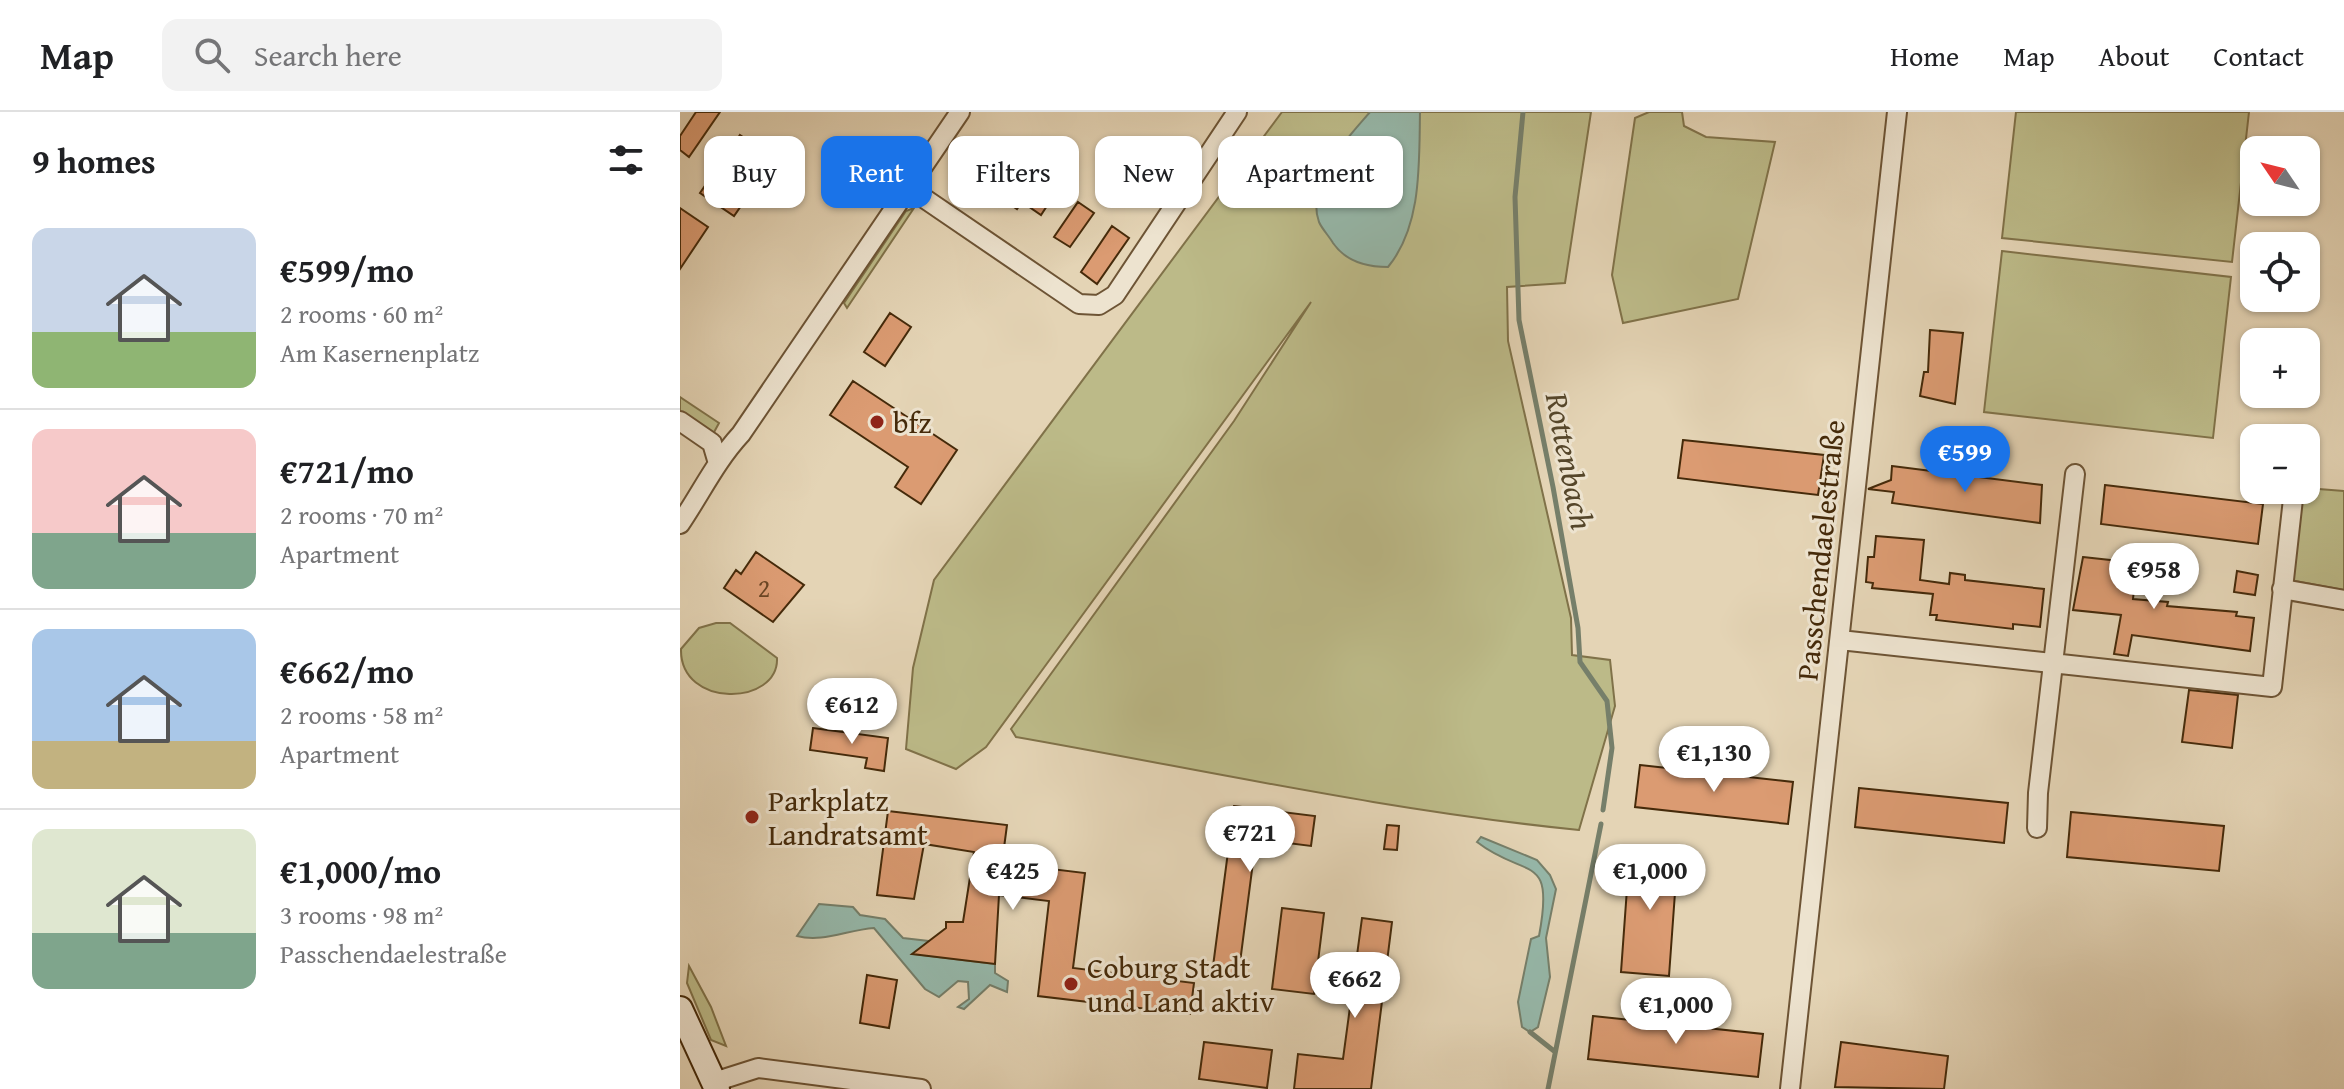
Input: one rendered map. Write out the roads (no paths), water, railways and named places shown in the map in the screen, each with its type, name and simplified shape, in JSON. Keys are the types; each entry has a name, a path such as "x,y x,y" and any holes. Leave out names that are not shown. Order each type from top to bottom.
{"street":[{"path":"932,154 960,112"},
{"path":"932,204 1079,304 1099,305 1115,295 1237,112"},
{"name":"Passchendaelestraße","path":"1790,1089 1818,849 1822,770 1840,640 1897,112"},
{"path":"680,524 712,476 717,460 741,434 895,208"},
{"path":"680,421 712,443 717,460"},
{"path":"2037,828 2038,793 2075,474"},
{"path":"1840,640 2272,687 2292,504"},
{"path":"2282,589 2344,600"},
{"path":"680,1009 715,1086 758,1068 921,1089"}],"waterway":[{"name":"Rottenbach","path":"1523,112 1515,197 1519,320 1553,487 1578,628 1580,662 1607,701 1612,748 1603,810"},
{"name":"Rottenbach","path":"1548,1089 1601,824"},
{"path":"1530,1032 1554,1051"}],"place":[{"name":"bfz","path":"877,422"},
{"name":"Parkplatz Landratsamt","path":"752,817"},
{"name":"Coburg Stadt und Land aktiv","path":"1071,984"}]}
